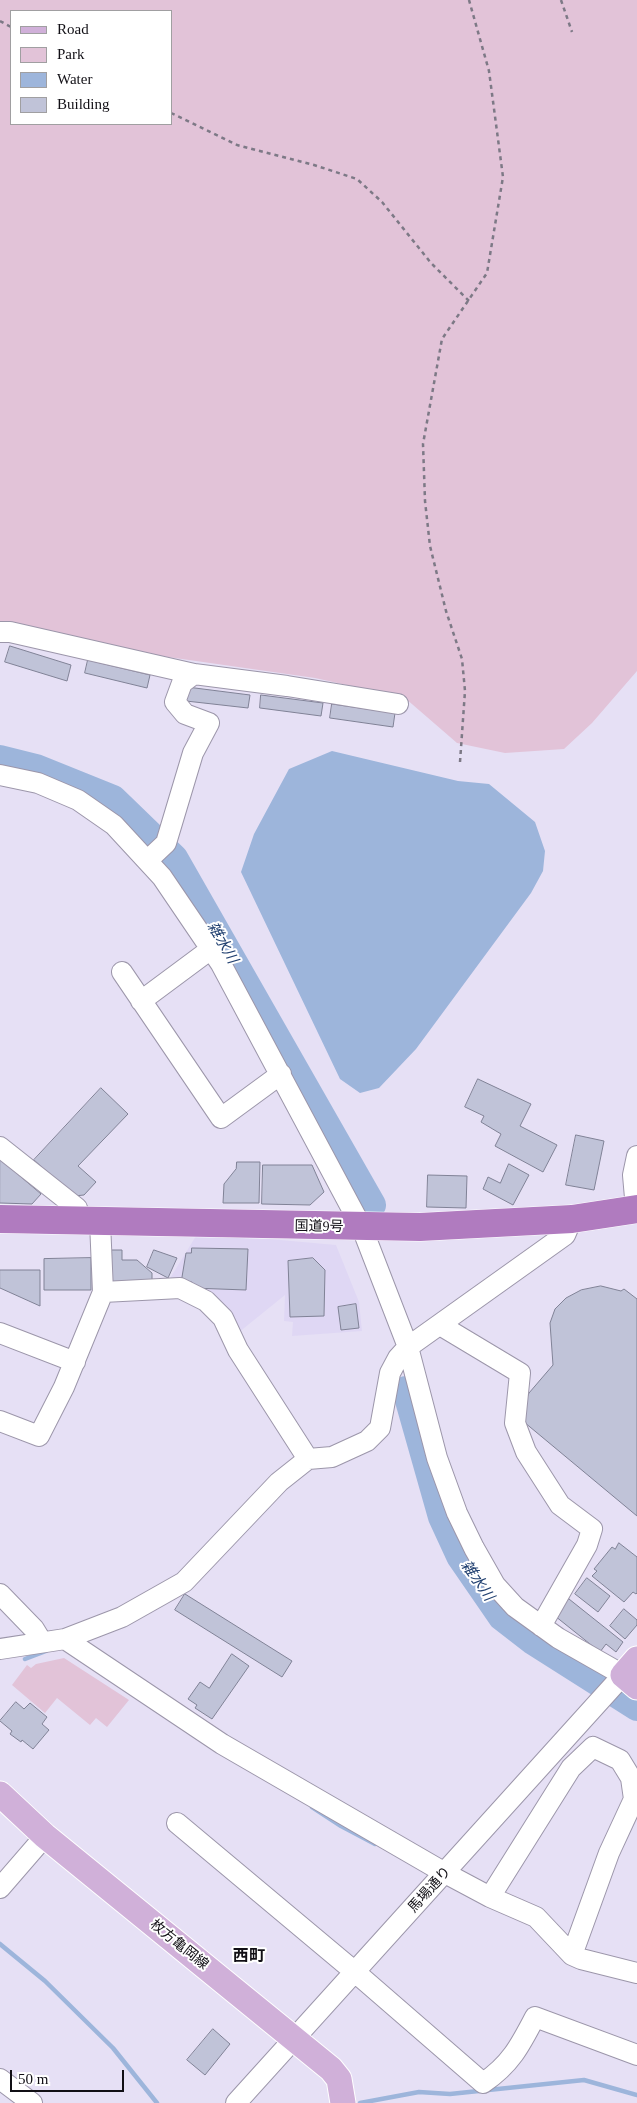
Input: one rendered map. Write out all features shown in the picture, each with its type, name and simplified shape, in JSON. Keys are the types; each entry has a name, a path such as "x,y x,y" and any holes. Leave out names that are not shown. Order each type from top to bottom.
{"highway":[{"name":"国道9号","path":"0,1219 362,1228 488,1225 572,1219 637,1209"}],"main road":[{"name":"枚方亀岡線","path":"0,1794 45,1836 294,2039 340,2079 344,2103"}],"street":[{"path":"0,632 10,632 194,674 287,686 398,704"},
{"path":"148,860 166,843 193,753 209,723 185,714 175,702 182,683 194,674"},
{"path":"0,775 38,783 78,800 114,825 162,877 221,964 362,1228 408,1347 437,1458 457,1513 495,1585 515,1607 541,1626 586,1656 628,1676"},
{"path":"141,1001 211,949"},
{"path":"122,972 221,1118 281,1074"},
{"path":"0,1147 77,1208 90,1222 103,1292 75,1362 39,1436 0,1422"},
{"path":"637,1156 634,1175 637,1209"},
{"path":"0,1649 65,1639 122,1617 184,1582 279,1482 308,1459 332,1457 368,1441 380,1428 390,1373 398,1358 408,1347 565,1235 572,1219"},
{"path":"103,1292 180,1288 206,1301 223,1318 238,1350 308,1459"},
{"path":"440,1325 520,1373 515,1423 526,1452 560,1504 592,1529 588,1544 541,1626"},
{"path":"0,1333 75,1362"},
{"path":"0,1594 34,1629 42,1642"},
{"path":"65,1639 222,1744 445,1873 490,1897 536,1917 572,1955 580,1959 637,1973"},
{"name":"馬場通り","path":"236,2103 598,1703 628,1676"},
{"path":"490,1897 571,1768 593,1747 620,1760 631,1778 634,1799 609,1853 572,1955"},
{"path":"177,1823 483,2083 499,2072 517,2050 535,2017 637,2054"},
{"path":"0,1888 45,1836"},
{"path":"0,2080 32,2103"}],"path":[{"path":"460,762 465,691 462,659 446,611 430,546 425,501 423,444 442,339 487,274 503,177 489,71 469,0"},
{"path":"561,0 572,32"},
{"path":"172,113 236,145 314,165 357,180 382,202 431,263 469,301"}],"shaded area":[{"path":"196,1236 269,1239 336,1245 359,1302 362,1331 292,1336 293,1322 284,1321 285,1295 238,1333 169,1280"}],"green space":[{"path":"0,0 637,0 637,671 592,723 564,749 505,753 457,743 405,698 315,678 126,651 0,626"},
{"path":"64,1658 129,1700 107,1727 96,1718 90,1725 57,1698 45,1713 12,1685 27,1665 31,1668 36,1664"}],"water":[{"path":"332,751 458,781 489,784 535,822 545,851 543,871 531,893 416,1049 379,1088 360,1093 340,1079 241,872 254,834 289,769"}],"building":[{"path":"10,646 71,665 67,681 5,662"},
{"path":"88,660 150,675 147,688 85,673"},
{"path":"187,687 250,695 248,708 186,701"},
{"path":"261,695 323,703 321,716 260,708"},
{"path":"332,704 395,713 393,727 330,718"},
{"path":"478,1079 531,1104 520,1126 557,1145 543,1172 495,1146 501,1134 481,1122 484,1116 465,1107"},
{"path":"101,1088 128,1114 78,1166 96,1182 84,1195 74,1196 34,1160"},
{"path":"576,1135 604,1141 594,1190 566,1185"},
{"path":"0,1159 41,1194 32,1204 0,1203"},
{"path":"237,1162 260,1162 259,1203 223,1203 224,1184 236,1169"},
{"path":"509,1164 529,1175 513,1205 483,1189 488,1177 500,1183"},
{"path":"263,1165 312,1165 324,1192 310,1205 262,1204"},
{"path":"428,1175 467,1176 466,1208 427,1207"},
{"path":"192,1248 248,1249 246,1290 192,1288 192,1282 181,1283 186,1253 191,1253"},
{"path":"109,1250 122,1250 122,1260 137,1260 152,1273 152,1284 108,1283"},
{"path":"154,1250 177,1258 168,1278 147,1267"},
{"path":"91,1258 91,1290 44,1290 44,1259"},
{"path":"313,1258 325,1270 324,1316 290,1317 288,1261"},
{"path":"0,1270 40,1270 40,1306 0,1288"},
{"path":"601,1286 621,1291 624,1289 637,1299 637,1516 518,1417 529,1393 553,1365 550,1323 555,1309 566,1298 581,1290"},
{"path":"356,1304 359,1328 341,1330 338,1307"},
{"path":"619,1543 637,1557 637,1593 633,1592 624,1602 592,1576 597,1571 594,1569 612,1547 615,1549"},
{"path":"587,1578 610,1596 598,1612 575,1594"},
{"path":"185,1594 292,1661 282,1677 175,1610"},
{"path":"569,1599 623,1642 616,1652 606,1644 600,1652 555,1616"},
{"path":"624,1609 637,1620 637,1625 625,1639 610,1626"},
{"path":"232,1654 249,1666 212,1719 195,1708 197,1705 188,1699 200,1682 209,1688"},
{"path":"16,1702 24,1709 30,1703 47,1717 42,1724 49,1730 33,1749 22,1740 21,1742 10,1734 12,1731 0,1721"},
{"path":"213,2029 230,2044 205,2075 187,2060"}],"waterway":[{"name":"雑水川","path":"0,759 36,768 113,799 174,858 372,1205"},
{"name":"雑水川","path":"406,1390 442,1517 460,1556 502,1617 533,1641 637,1707"},
{"path":"25,1659 46,1651"},
{"path":"312,1807 341,1826 375,1844"},
{"path":"0,1944 45,1981 113,2048 157,2103"},
{"path":"360,2103 419,2092 450,2094 584,2080 637,2095"}],"district":[{"name":"西町","path":"249,1957"}]}
